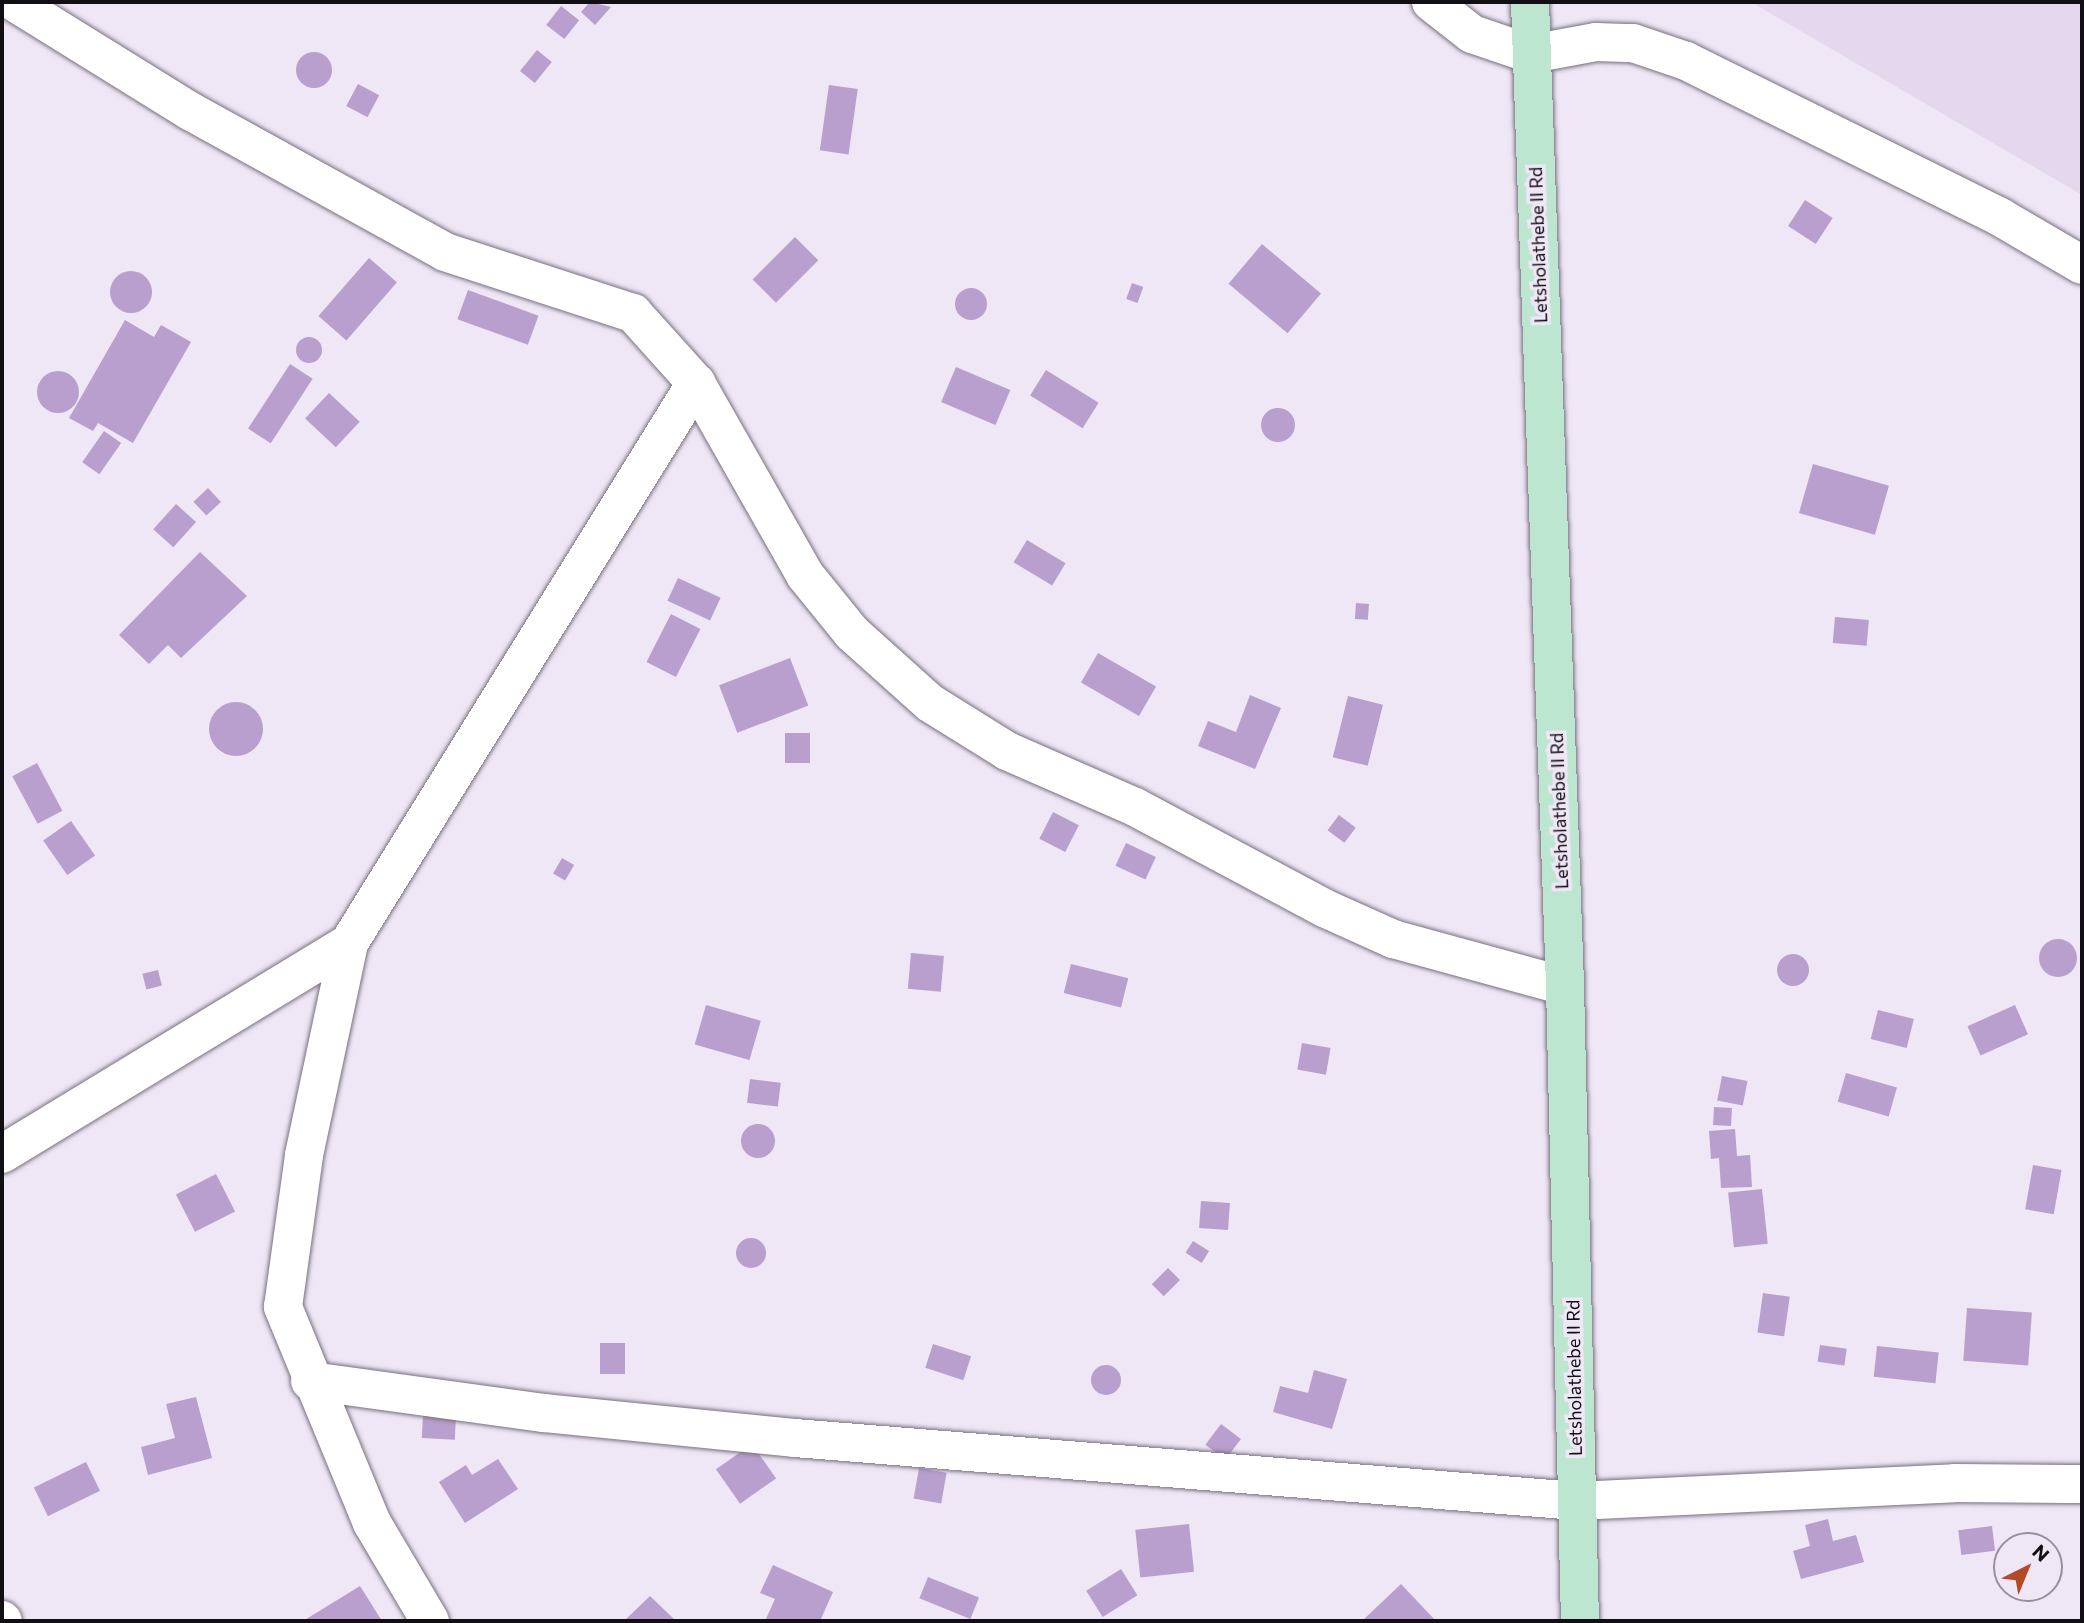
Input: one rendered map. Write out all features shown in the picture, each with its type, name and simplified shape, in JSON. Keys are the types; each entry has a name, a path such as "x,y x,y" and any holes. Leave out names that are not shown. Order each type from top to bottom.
{"street":[{"path":"14,2 190,111 445,252 633,313 696,383 805,575 852,633 930,703 1007,751 1135,807 1324,908 1393,939 1565,986"},
{"path":"1432,2 1472,34 1531,54 1596,42 1633,43 1686,61 2000,217 2082,265"},
{"name":"Letsholathebe II Rd","path":"1530,2 1565,986 1580,1621"},
{"path":"430,1621 372,1522 310,1381 284,1307 304,1155 349,943 696,383"},
{"path":"2,1154 349,943"},
{"path":"310,1381 544,1413 782,1436 1576,1502 1955,1483 2082,1484"}],"shaded area":[{"path":"1751,2 2082,2 2082,195"}],"building":[{"path":"590,2 611,7 595,25 581,12"},
{"path":"561,6 579,20 564,39 546,25"},
{"path":"537,50 552,62 535,83 520,71"},
{"path":"314,52 327,57 332,70 327,83 314,88 301,83 296,70 301,57"},
{"path":"358,84 379,95 367,117 346,106"},
{"path":"829,85 858,89 849,154 820,150"},
{"path":"1805,200 1833,218 1816,244 1788,226"},
{"path":"795,237 818,260 776,303 753,279"},
{"path":"1262,244 1321,293 1288,333 1229,284"},
{"path":"369,258 397,282 346,340 318,316"},
{"path":"131,271 146,277 152,292 146,307 131,313 116,307 110,292 116,277"},
{"path":"1132,283 1143,287 1137,303 1126,299"},
{"path":"971,288 982,293 987,304 982,315 971,320 960,315 955,304 960,293"},
{"path":"468,290 538,316 528,345 457,319"},
{"path":"125,320 154,337 161,325 191,342 133,443 98,423 93,431 69,418"},
{"path":"309,337 318,341 322,350 318,359 309,363 300,359 296,350 300,341"},
{"path":"290,364 313,379 271,443 248,429"},
{"path":"956,367 1010,390 995,425 941,402"},
{"path":"1046,370 1099,403 1083,428 1030,395"},
{"path":"58,371 73,377 79,392 73,407 58,413 43,407 37,392 43,377"},
{"path":"329,393 360,422 336,447 305,419"},
{"path":"1278,408 1290,413 1295,425 1290,437 1278,442 1266,437 1261,425 1266,413"},
{"path":"104,431 121,443 99,474 82,462"},
{"path":"1813,464 1889,486 1875,535 1799,513"},
{"path":"208,488 221,502 206,516 193,502"},
{"path":"176,504 196,522 173,547 153,529"},
{"path":"1027,540 1066,563 1052,585 1014,562"},
{"path":"200,552 247,596 181,658 168,645 149,664 119,635"},
{"path":"678,578 721,598 710,621 667,601"},
{"path":"1356,603 1369,604 1368,620 1355,619"},
{"path":"671,614 700,629 676,677 646,662"},
{"path":"1835,617 1869,620 1867,646 1833,643"},
{"path":"1098,653 1156,687 1139,716 1081,682"},
{"path":"790,658 808,706 737,733 719,685"},
{"path":"1250,695 1281,708 1255,769 1198,746 1208,721 1236,732"},
{"path":"1348,696 1383,705 1368,766 1333,757"},
{"path":"236,702 255,710 263,729 255,748 236,756 217,748 209,729 217,710"},
{"path":"785,733 810,733 810,763 785,763"},
{"path":"37,763 62,811 38,824 12,776"},
{"path":"1053,812 1079,825 1065,852 1039,839"},
{"path":"1339,815 1356,828 1344,843 1328,830"},
{"path":"71,821 95,855 67,875 43,841"},
{"path":"1126,843 1156,857 1145,880 1115,866"},
{"path":"562,858 574,865 565,881 553,874"},
{"path":"2058,939 2071,945 2077,958 2071,971 2058,977 2045,971 2039,958 2045,945"},
{"path":"911,953 944,956 941,992 908,989"},
{"path":"1793,954 1804,959 1809,970 1804,981 1793,986 1782,981 1777,970 1782,959"},
{"path":"1071,964 1128,978 1121,1007 1064,993"},
{"path":"158,970 162,986 146,989 142,974"},
{"path":"706,1005 761,1021 749,1060 695,1044"},
{"path":"2015,1005 2028,1034 1981,1055 1967,1026"},
{"path":"1878,1010 1914,1019 1907,1048 1871,1039"},
{"path":"1302,1043 1331,1048 1326,1075 1297,1070"},
{"path":"1846,1073 1897,1088 1889,1116 1838,1102"},
{"path":"1722,1076 1748,1081 1743,1106 1717,1101"},
{"path":"750,1079 781,1083 778,1107 747,1103"},
{"path":"1714,1107 1732,1108 1731,1126 1713,1125"},
{"path":"758,1124 770,1129 775,1141 770,1153 758,1158 746,1153 741,1141 746,1129"},
{"path":"1735,1129 1737,1156 1750,1155 1752,1187 1721,1188 1719,1158 1711,1159 1709,1131"},
{"path":"2033,1165 2062,1170 2054,1214 2025,1209"},
{"path":"216,1174 235,1211 195,1232 176,1194"},
{"path":"1762,1189 1768,1244 1734,1247 1728,1193"},
{"path":"1201,1201 1230,1203 1228,1230 1199,1228"},
{"path":"751,1238 762,1242 766,1253 762,1264 751,1268 740,1264 736,1253 740,1242"},
{"path":"1193,1241 1209,1251 1202,1263 1186,1253"},
{"path":"1168,1268 1180,1280 1164,1296 1152,1284"},
{"path":"1763,1293 1790,1297 1784,1336 1757,1333"},
{"path":"1967,1308 2032,1313 2028,1365 1963,1361"},
{"path":"600,1343 625,1343 625,1374 600,1374"},
{"path":"933,1344 971,1356 963,1380 925,1368"},
{"path":"1820,1345 1847,1349 1844,1366 1818,1362"},
{"path":"1877,1346 1939,1352 1935,1383 1874,1377"},
{"path":"1106,1365 1116,1370 1121,1380 1116,1390 1106,1395 1096,1390 1091,1380 1096,1370"},
{"path":"1314,1370 1347,1379 1332,1429 1273,1412 1280,1386 1308,1393"},
{"path":"196,1397 212,1458 148,1475 141,1447 175,1438 166,1404"},
{"path":"423,1415 456,1417 455,1440 422,1438"},
{"path":"1221,1424 1241,1439 1225,1460 1205,1445"},
{"path":"752,1444 776,1478 740,1504 716,1469"},
{"path":"498,1459 518,1489 465,1523 439,1482 466,1465 472,1475"},
{"path":"86,1462 100,1491 48,1516 34,1487"},
{"path":"919,1468 947,1473 941,1503 914,1499"},
{"path":"1828,1519 1833,1541 1856,1535 1864,1562 1801,1579 1793,1551 1810,1546 1805,1525"},
{"path":"1189,1524 1194,1572 1140,1577 1135,1530"},
{"path":"1992,1526 1993,1551 1961,1555 1958,1530"},
{"path":"773,1565 833,1592 820,1621 765,1621 775,1599 760,1593"},
{"path":"1121,1569 1137,1595 1103,1617 1086,1591"},
{"path":"928,1577 979,1598 970,1619 919,1598"},
{"path":"1401,1584 1436,1621 1362,1621"},
{"path":"360,1586 382,1621 303,1621"},
{"path":"650,1596 676,1621 624,1621"}]}
